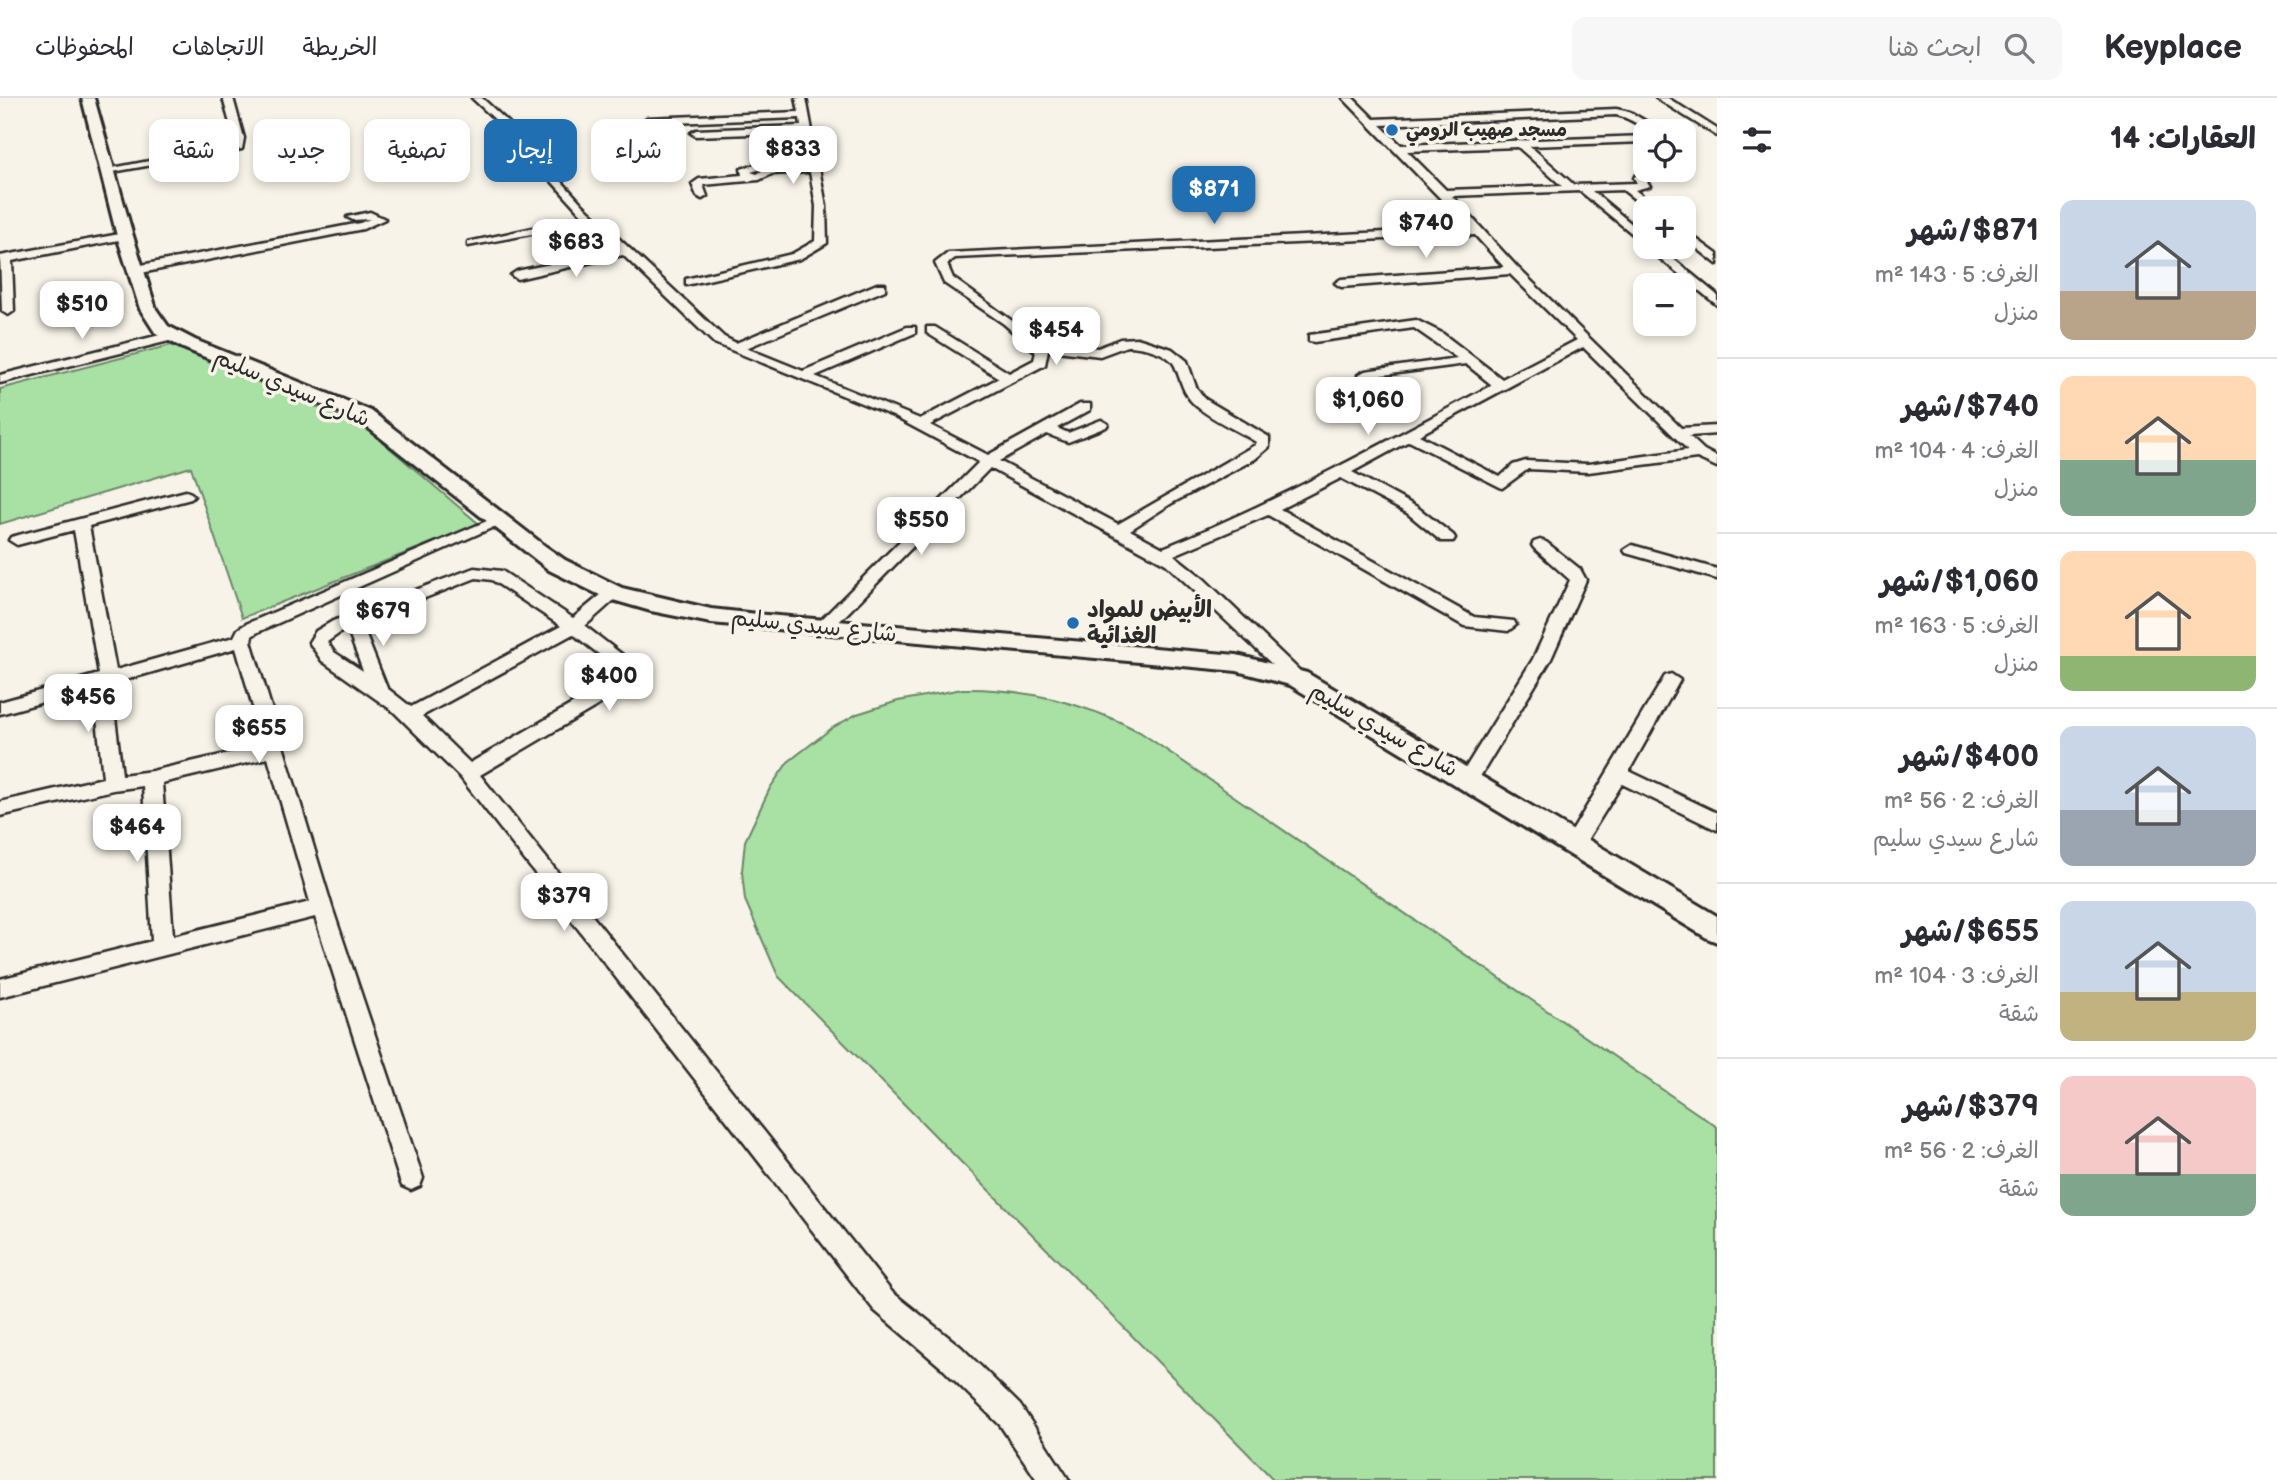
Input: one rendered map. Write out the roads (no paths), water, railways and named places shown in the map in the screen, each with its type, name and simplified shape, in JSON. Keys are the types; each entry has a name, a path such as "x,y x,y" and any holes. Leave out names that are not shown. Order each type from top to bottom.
{"main road":[{"name":"شارع سيدي سليم","path":"88,98 125,236 148,309 155,321 172,337 364,415 557,565 614,593 651,604 711,616 1237,663 1298,679 1715,924"}],"street":[{"path":"107,170 238,147 239,138 228,98"},
{"path":"477,98 505,124 592,219 708,330 734,348 921,424 1162,554 1194,579 1259,645 1298,679"},
{"path":"690,282 796,257 821,243 821,206 800,98"},
{"path":"1348,98 1584,341 1699,453 1717,463"},
{"path":"1661,98 1717,133"},
{"path":"1372,122 1612,111 1636,119"},
{"path":"686,119 804,114"},
{"path":"1701,122 1717,121"},
{"path":"696,133 806,129"},
{"path":"1399,148 1633,139"},
{"path":"1521,144 1633,232"},
{"path":"702,196 697,184 699,182 748,176 744,172 751,168 762,167 770,171 814,169"},
{"path":"1443,193 1577,188 1629,189 1645,187 1642,182"},
{"path":"1629,189 1638,196"},
{"path":"136,270 363,226 379,219 370,215 353,216"},
{"path":"472,244 592,219"},
{"path":"921,424 1040,362 1043,352 979,300 948,280 941,263 952,255 1478,231"},
{"path":"8,311 3,260 125,236"},
{"path":"1696,243 1717,260"},
{"path":"517,275 628,251"},
{"path":"1666,259 1717,301"},
{"path":"1341,283 1513,270"},
{"path":"734,348 881,287"},
{"path":"1314,338 1416,324 1437,336 1501,385"},
{"path":"803,376 911,330"},
{"path":"931,330 1008,378"},
{"path":"0,379 172,337"},
{"path":"1162,554 1268,509 1342,472 1584,341"},
{"path":"1037,345 1085,352 1100,352 1125,342 1152,346 1180,361 1189,388 1200,402 1264,440 1262,447 1250,456 1167,500 1118,530"},
{"path":"1365,375 1468,360"},
{"path":"823,628 989,461 1085,407"},
{"path":"1046,429 1068,438 1101,424"},
{"path":"1677,432 1717,430"},
{"path":"1408,435 1502,484 1518,468 1526,466 1588,468 1699,453"},
{"path":"1342,472 1412,510 1447,538"},
{"path":"17,540 186,496"},
{"path":"1268,509 1470,622 1508,625"},
{"path":"411,1178 322,907 242,641 244,633 251,628 499,521"},
{"path":"81,523 106,680 113,783"},
{"path":"1468,780 1542,659 1578,580 1567,567 1540,545"},
{"path":"1632,550 1717,574"},
{"path":"468,773 628,680 627,667 574,626 496,575 486,573 474,573 352,620 322,635 318,642 322,653 379,689 410,715 468,773 883,1301 951,1357 1010,1415 1054,1480"},
{"path":"410,715 574,626 614,593"},
{"path":"352,620 379,689"},
{"path":"0,708 242,641"},
{"path":"1575,843 1671,680"},
{"path":"0,809 276,749"},
{"path":"1618,774 1717,822"},
{"path":"152,778 163,947"},
{"path":"0,988 322,907"}],"place":[{"name":"مسجد صهيب الرومي","path":"1392,130"},
{"name":"الأبيض للمواد الغذائية","path":"1073,623"}]}
